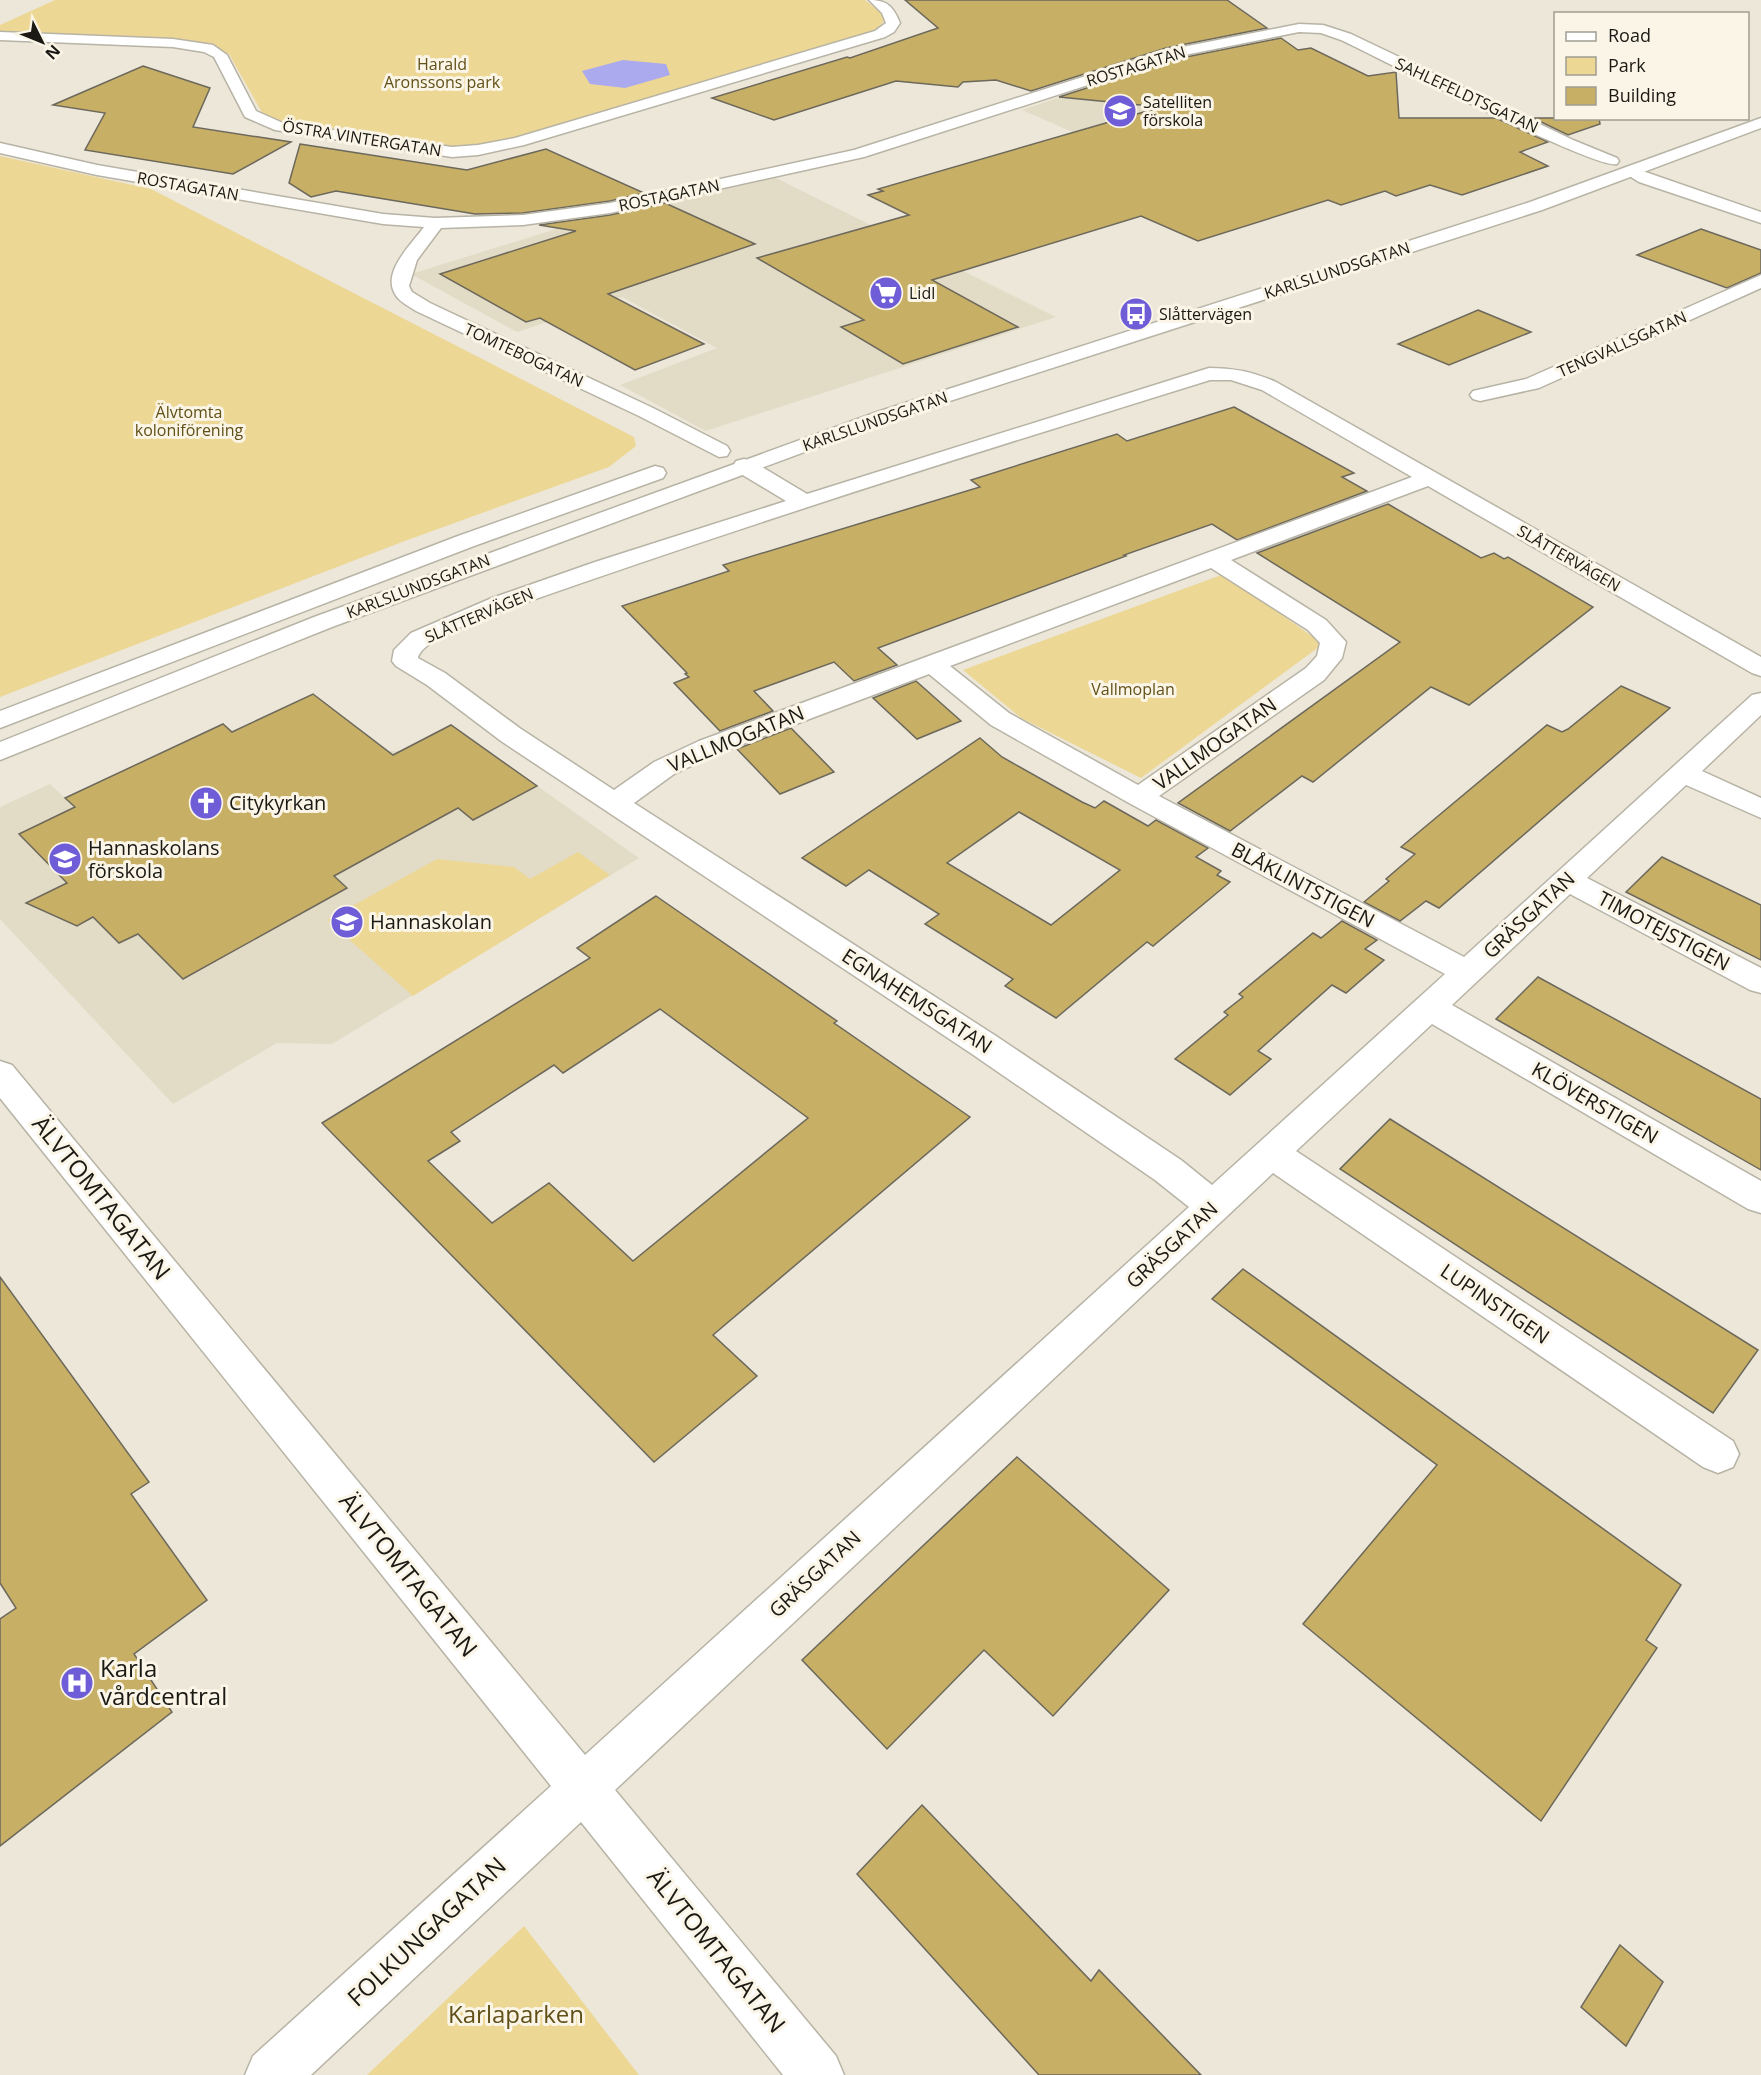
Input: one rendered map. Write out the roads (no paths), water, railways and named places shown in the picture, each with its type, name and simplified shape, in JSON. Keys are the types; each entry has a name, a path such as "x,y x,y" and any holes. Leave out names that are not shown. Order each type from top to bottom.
{"street":[{"name":"ÖSTRA VINTERGATAN","path":"0,36 173,43 207,48 220,55 250,114 261,120 302,131 452,152 478,150 518,142 880,33 889,29 893,23 888,11 874,0"},
{"name":"ROSTAGATAN","path":"0,148 97,170 383,219 435,223 523,220 621,206 819,164 909,140 1172,53 1287,29 1323,29"},
{"name":"SAHLEFELDTSGATAN","path":"1323,29 1567,143 1622,163"},
{"name":"KARLSLUNDSGATAN","path":"1592,167 1622,163 1761,123"},
{"name":"KARLSLUNDSGATAN","path":"0,720 466,541 680,464 884,416 1536,206 1622,163"},
{"path":"1622,163 1645,178 1761,218"},
{"path":"1535,188 1566,177"},
{"name":"TOMTEBOGATAN","path":"435,223 428,237 404,266 400,286 405,295 423,307 734,453"},
{"name":"TENGVALLSGATAN","path":"1480,395 1532,384 1761,281"},
{"name":"SLÅTTERVÄGEN","path":"615,803 511,735 436,679 405,660 407,651 420,638 438,629 501,603 603,567 1209,374 1231,374 1250,378 1269,386 1761,668"},
{"name":"KARLSLUNDSGATAN","path":"0,752 734,453"},
{"path":"734,453 804,502"},
{"name":"VALLMOGATAN","path":"615,803 664,768 709,747 1429,478"},
{"name":"VALLMOGATAN","path":"931,663 1000,719 1139,797 1315,674 1329,658 1333,642 1317,626 1213,559"},
{"name":"GRÄSGATAN","path":"582,1788 1761,701"},
{"path":"1683,773 1761,809"},
{"name":"BLÅKLINTSTIGEN","path":"1139,797 1467,972"},
{"name":"EGNAHEMSGATAN","path":"615,803 984,1045 1168,1170 1213,1206"},
{"name":"TIMOTEJSTIGEN","path":"1567,880 1761,982"},
{"name":"KLÖVERSTIGEN","path":"1429,1007 1761,1199"},
{"name":"ÄLVTOMTAGATAN","path":"0,1074 817,2075"},
{"name":"LUPINSTIGEN","path":"1271,1153 1718,1454"},
{"name":"FOLKUNGAGATAN","path":"272,2075 582,1788"}],"water":[{"path":"623,60 666,64 670,75 625,88 590,84 582,71"}],"place":[{"name":"Satelliten förskola","path":"1120,111"},
{"name":"Lidl","path":"886,293"},
{"name":"Slåttervägen","path":"1136,314"},
{"name":"Citykyrkan","path":"206,803"},
{"name":"Hannaskolans förskola","path":"65,859"},
{"name":"Hannaskolan","path":"347,922"},
{"name":"Karla vårdcentral","path":"77,1683"}],"park label":[{"name":"Harald Aronssons park","path":"442,73"},
{"name":"Älvtomta koloniförening","path":"189,421"},
{"name":"Vallmoplan","path":"1133,689"},
{"name":"Karlaparken","path":"516,2015"}]}
